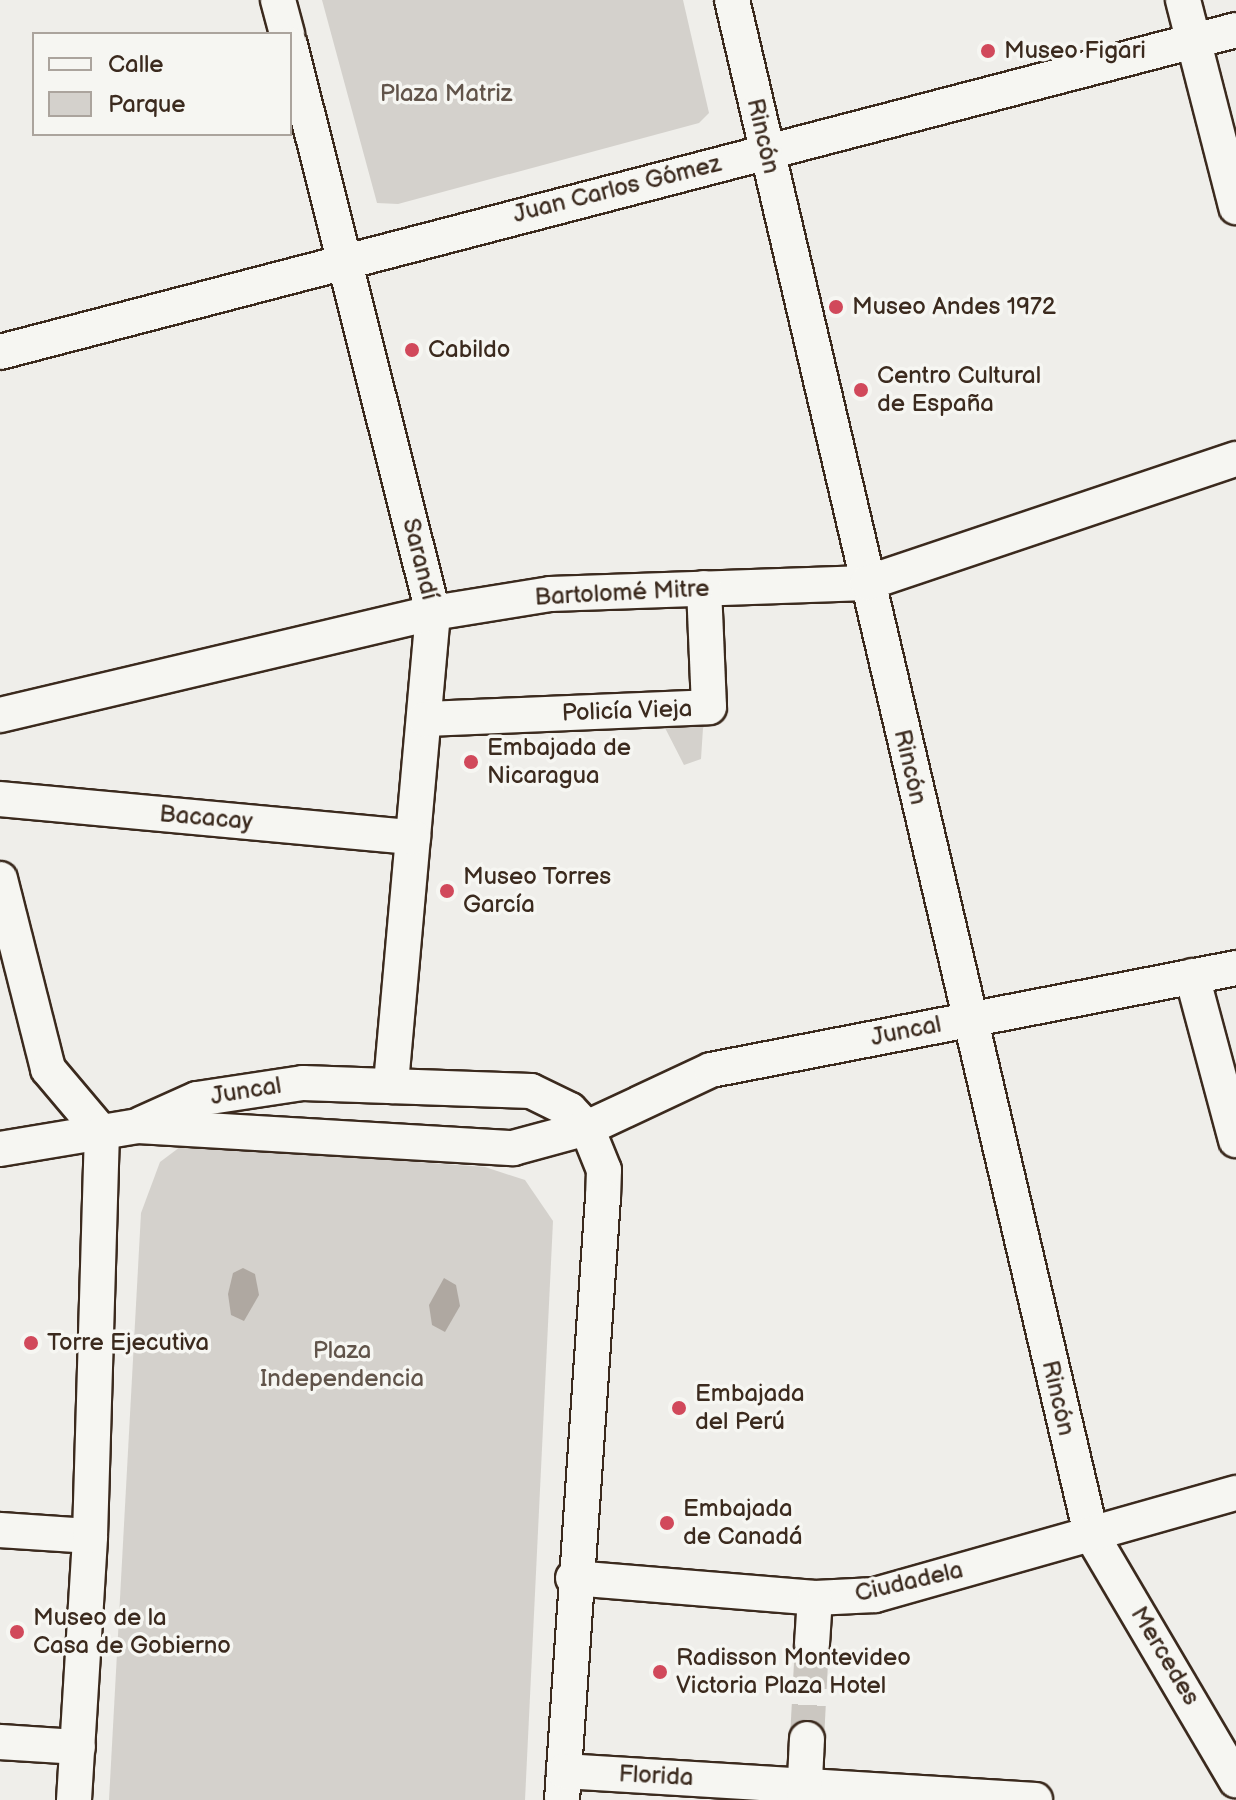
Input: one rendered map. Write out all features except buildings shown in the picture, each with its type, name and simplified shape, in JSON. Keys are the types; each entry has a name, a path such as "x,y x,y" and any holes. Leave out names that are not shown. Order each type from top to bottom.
{"street":[{"path":"278,0 286,32"},
{"name":"Rincón","path":"732,0 1091,1534"},
{"path":"1183,0 1236,207"},
{"name":"Juan Carlos Gómez","path":"0,352 346,258 1236,30"},
{"name":"Sarandí","path":"292,53 433,613 391,1086"},
{"name":"Bartolomé Mitre","path":"0,715 433,613 550,594 867,583 1236,459"},
{"name":"Policía Vieja","path":"425,719 709,707 704,588"},
{"name":"Bacacay","path":"0,799 413,837"},
{"path":"0,879 48,1069 102,1133 90,1536 74,1800"},
{"name":"Juncal","path":"138,1126 513,1148 587,1128 711,1070 1236,968"},
{"path":"1192,976 1236,1140"},
{"name":"Juncal","path":"0,1149 138,1126 233,1091 303,1083 531,1091 570,1110 587,1128"},
{"path":"563,1785 573,1578 604,1170 587,1128"},
{"name":"Ciudadela","path":"573,1578 815,1598 875,1595 1236,1493"},
{"path":"0,1530 90,1536"},
{"name":"Mercedes","path":"1091,1534 1236,1780"},
{"path":"812,1644 815,1598"},
{"path":"804,1792 807,1739"},
{"path":"0,1742 78,1747"},
{"name":"Florida","path":"563,1785 1035,1800"}],"green space":[{"name":"Plaza Matriz","path":"322,0 683,0 709,113 699,123 398,204 377,203"},
{"path":"711,719 703,728 701,759 684,765 662,722"},
{"name":"Plaza Independencia","path":"180,1147 485,1167 525,1180 553,1221 525,1800 109,1800 141,1213 160,1162"}],"shaded area":[{"path":"243,1268 255,1274 259,1295 244,1321 231,1315 228,1294 233,1273"},
{"path":"444,1278 456,1285 460,1306 445,1332 432,1325 429,1305"}],"tunnel":[{"path":"807,1739 812,1644"}],"place":[{"name":"Museo Figari","path":"988,51"},
{"name":"Museo Andes 1972","path":"836,307"},
{"name":"Cabildo","path":"412,350"},
{"name":"Centro Cultural de España","path":"861,390"},
{"name":"Embajada de Nicaragua","path":"471,762"},
{"name":"Museo Torres García","path":"447,891"},
{"name":"Torre Ejecutiva","path":"31,1343"},
{"name":"Embajada del Perú","path":"679,1408"},
{"name":"Embajada de Canadá","path":"667,1523"},
{"name":"Museo de la Casa de Gobierno","path":"17,1632"},
{"name":"Radisson Montevideo Victoria Plaza Hotel","path":"660,1672"}]}
